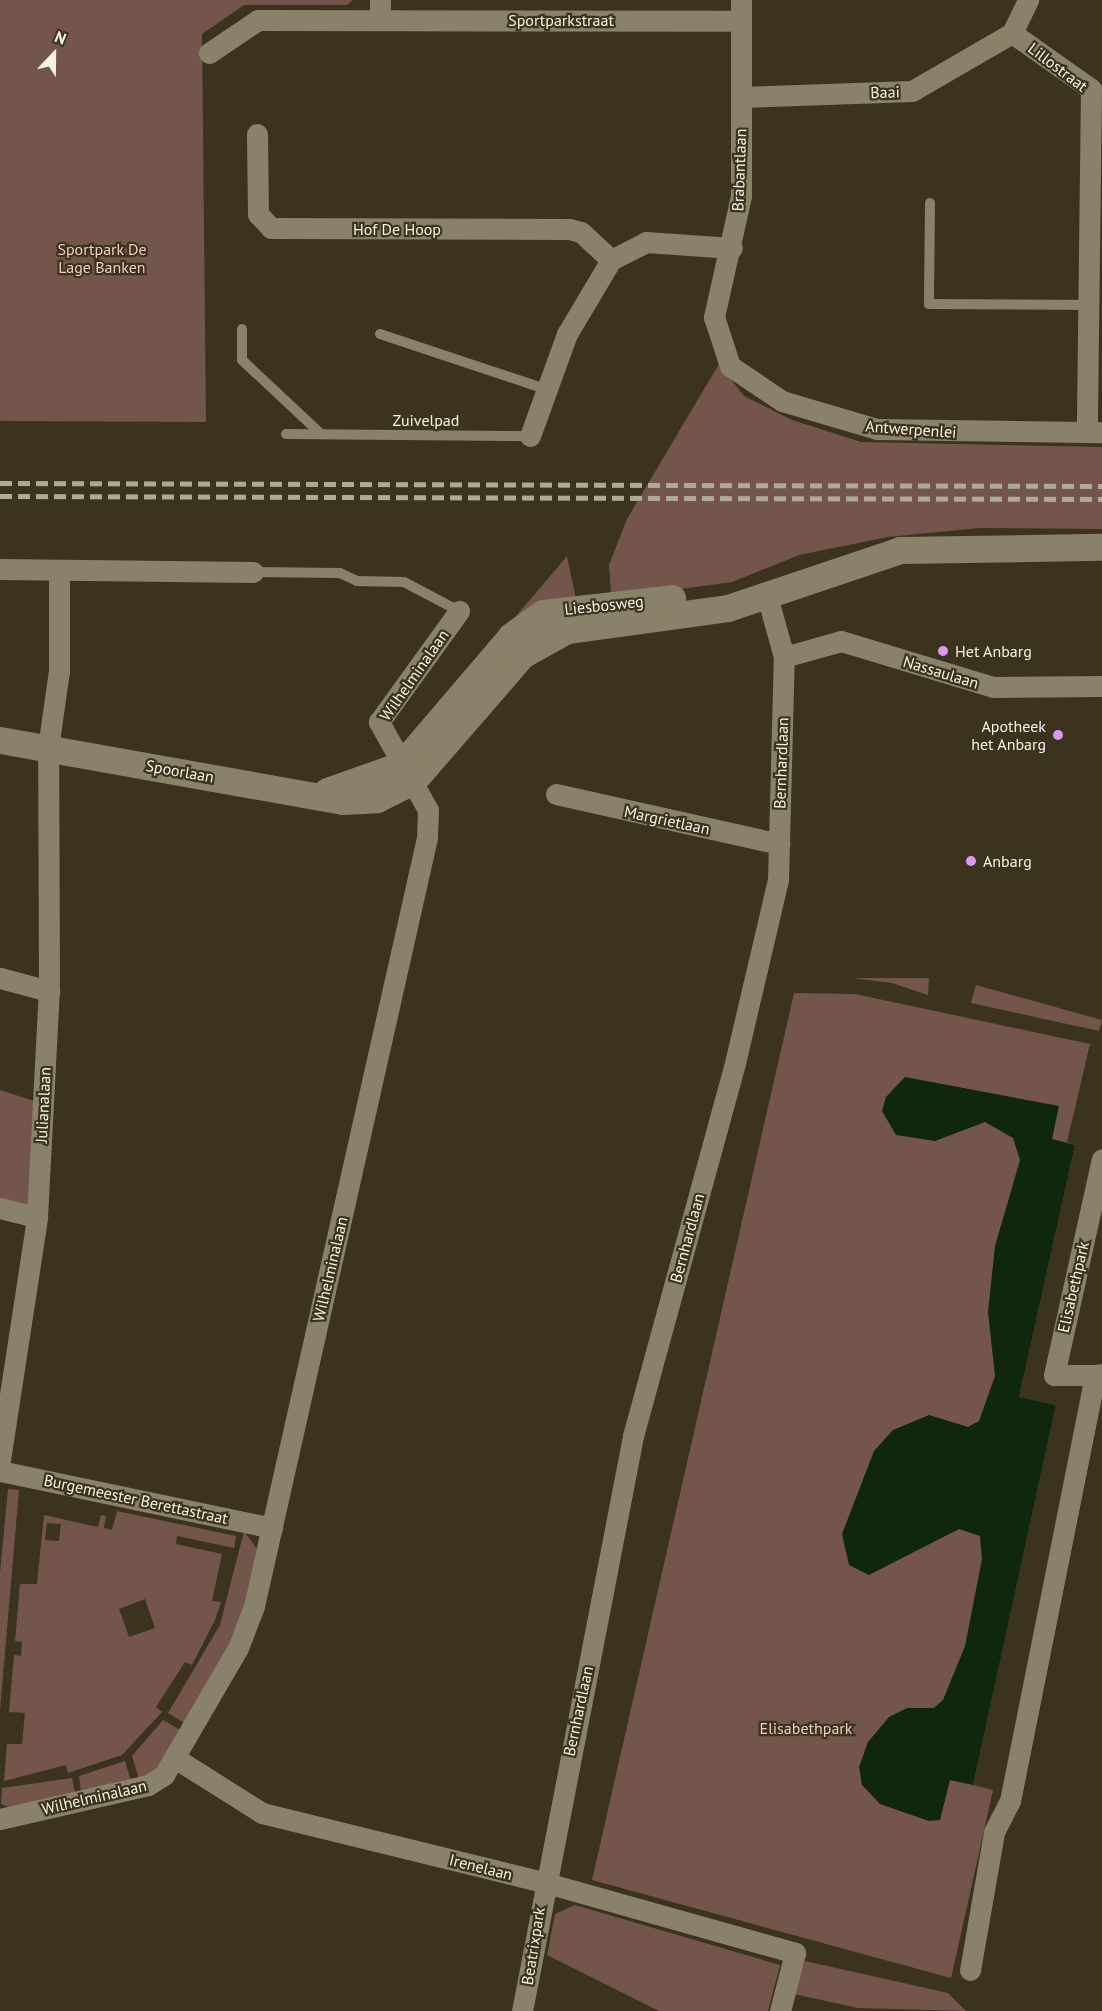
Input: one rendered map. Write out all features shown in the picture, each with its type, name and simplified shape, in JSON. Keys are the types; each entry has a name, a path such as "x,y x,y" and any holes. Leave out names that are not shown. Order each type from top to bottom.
{"street":[{"path":"1012,33 1028,0"},
{"name":"Sportparkstraat","path":"209,53 258,20 380,10 741,10"},
{"name":"Brabantlaan","path":"717,338 714,310 732,248 741,196 741,10"},
{"name":"Lillostraat","path":"1012,33 1097,89 1096,229 1090,305 1095,432"},
{"name":"Baai","path":"741,97 912,91 1012,33"},
{"name":"Hof De Hoop","path":"257,134 258,214 271,228 569,229 581,232 611,260"},
{"path":"530,436 582,303 611,260 646,242 732,248"},
{"name":"Antwerpenlei","path":"717,338 730,366 754,387 845,423 921,432 1095,432"},
{"name":"Liesbosweg","path":"407,773 511,636 543,614 602,603 766,592 900,550 1102,547"},
{"path":"0,569 253,572"},
{"path":"48,748 59,671 59,570"},
{"name":"Bernhardlaan","path":"543,1882 633,1436 735,1063 778,880 784,657 766,592"},
{"name":"Wilhelminalaan","path":"0,1819 148,1785 178,1760 238,1648 272,1528 427,838 428,810 379,722 459,611"},
{"name":"Nassaulaan","path":"784,657 841,641 993,687 1102,687"},
{"name":"Spoorlaan","path":"0,740 313,794 407,773"},
{"name":"Julianalaan","path":"0,1460 37,1217 49,991 48,748"},
{"name":"Margrietlaan","path":"556,794 779,844"},
{"path":"0,978 49,991"},
{"name":"Elisabethpark","path":"970,1970 994,1832 1010,1801 1098,1374 1053,1375 1102,1159"},
{"path":"0,1208 37,1217"},
{"name":"Burgemeester Berettastraat","path":"0,1471 272,1528"},
{"name":"Irenelaan","path":"178,1760 262,1813 543,1882 795,1953 780,2011"},
{"name":"Beatrixpark","path":"522,2011 543,1882"}],"lane":[{"path":"930,203 929,304 1090,305"},
{"path":"242,329 242,360 321,434"},
{"path":"380,334 553,381"},
{"name":"Zuivelpad","path":"286,434 530,436"},
{"path":"253,572 340,573 357,581 404,582 459,611"}],"green space":[{"name":"Sportpark De Lage Banken","path":"0,0 353,0 347,5 244,5 202,34 206,422 0,421"},
{"path":"719,364 744,396 792,420 861,442 1102,447 1102,529 979,528 888,537 799,555 732,582 645,594 611,592 609,565 627,519"},
{"path":"567,556 576,599 420,728 552,574"},
{"path":"852,978 929,978 928,995 892,983"},
{"path":"976,985 1102,1020 1099,1031 971,1003"},
{"name":"Elisabethpark","path":"794,993 855,994 1090,1044 1067,1142 1075,1145 1019,1397 1056,1405 973,1785 993,1790 951,1978 592,1880"},
{"path":"0,1090 34,1101 28,1205 0,1201"},
{"path":"8,1489 19,1490 0,1710 0,1573"},
{"path":"117,1511 236,1536 234,1548 177,1536 176,1544 222,1554 212,1601 221,1602 215,1620 192,1665 185,1662 156,1707 162,1712 122,1755 68,1773 66,1765 4,1781 7,1744 22,1744 25,1713 9,1712 14,1655 21,1656 22,1642 15,1641 20,1584 37,1584 44,1515 98,1527 101,1515 106,1516 104,1528 112,1530","holes":["47,1523 61,1524 59,1541 45,1540","145,1599 155,1628 129,1637 119,1609"]},
{"path":"244,1531 257,1549 244,1606 224,1656 186,1724 168,1713 220,1625"},
{"path":"163,1720 182,1731 161,1765 139,1779 132,1756"},
{"path":"125,1761 131,1781 81,1792 79,1776"},
{"path":"72,1778 75,1793 9,1807 1,1804 2,1788"},
{"path":"575,1905 780,1965 768,2011 659,2011 547,1955 555,1914"},
{"path":"805,1961 948,1993 966,2011 858,2008 794,1994"}],"shaded area":[{"path":"905,1077 1059,1106 1052,1139 1075,1145 1019,1397 1056,1405 973,1785 950,1780 940,1820 929,1821 880,1804 862,1785 859,1767 868,1742 889,1717 907,1708 934,1708 943,1700 965,1646 982,1559 980,1536 959,1529 869,1575 849,1565 842,1534 874,1451 893,1430 929,1415 968,1427 979,1421 995,1376 988,1312 995,1246 1020,1160 1013,1138 985,1122 935,1141 896,1135 882,1111 886,1097"}],"railway":[{"path":"0,483 1102,486"},
{"path":"0,496 1102,499"}],"place":[{"name":"Het Anbarg","path":"943,651"},
{"name":"Apotheek het Anbarg","path":"1058,735"},
{"name":"Anbarg","path":"971,861"}]}
